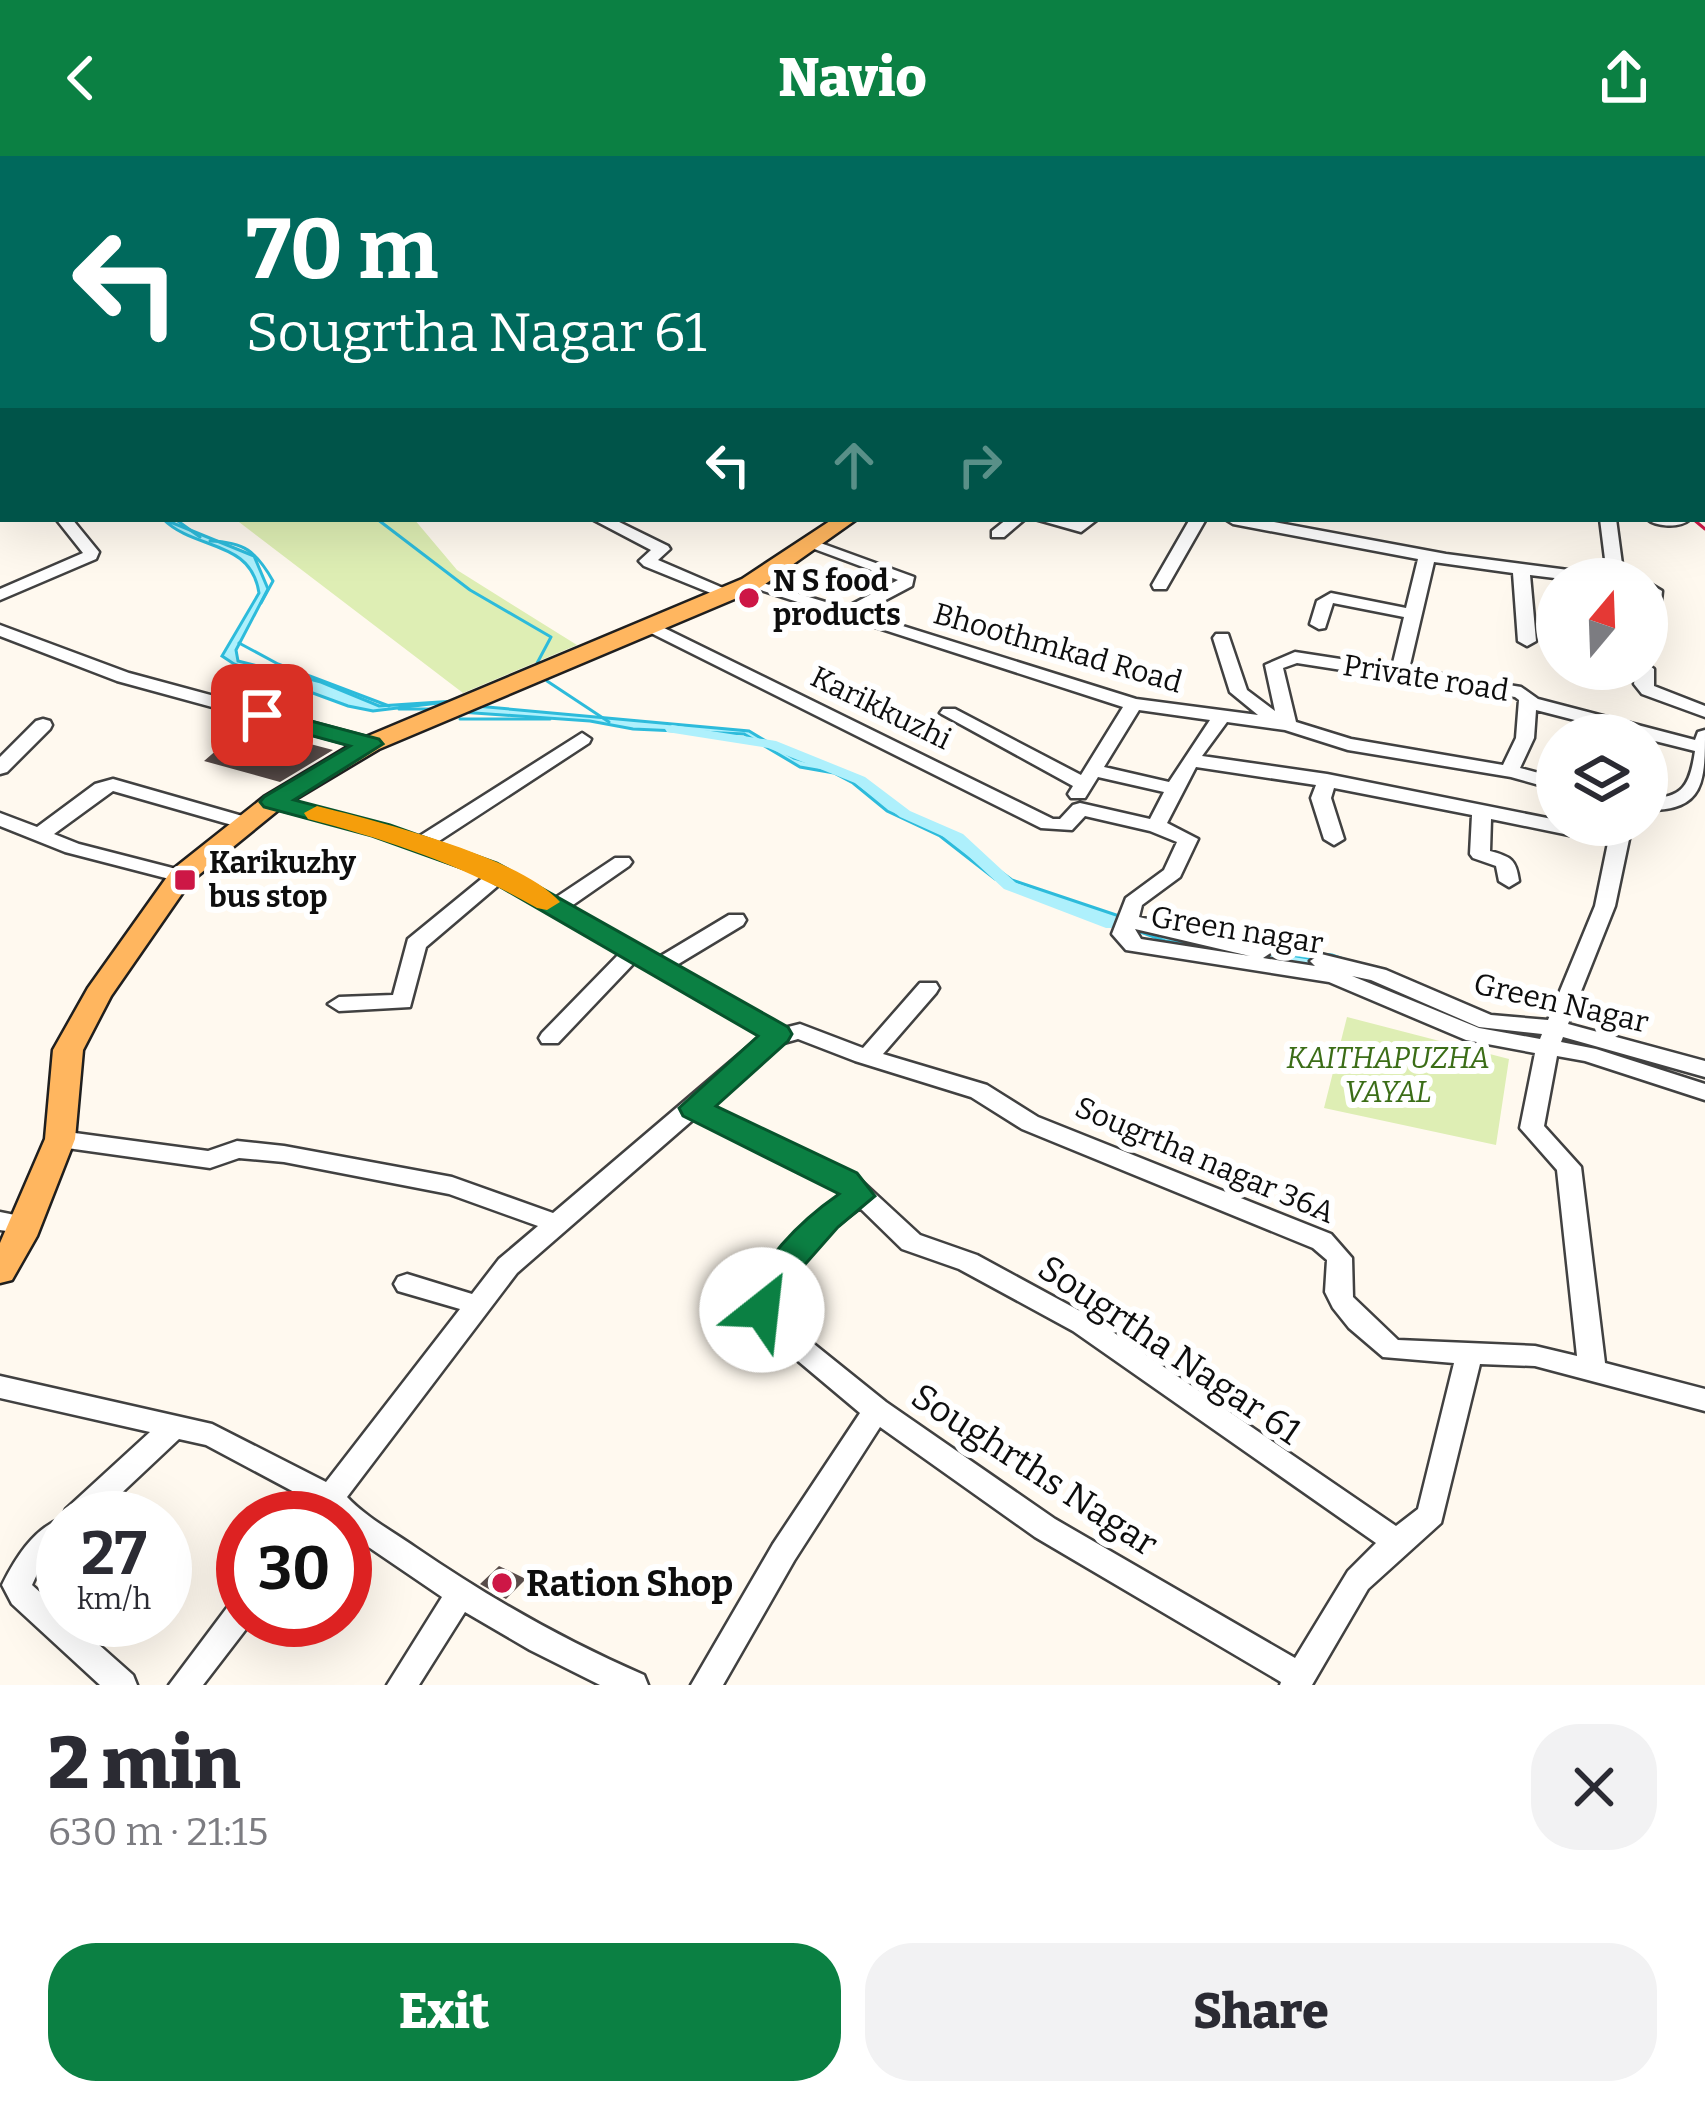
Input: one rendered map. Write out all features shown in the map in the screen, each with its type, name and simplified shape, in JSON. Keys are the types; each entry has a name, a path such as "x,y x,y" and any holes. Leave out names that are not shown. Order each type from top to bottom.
{"main road":[{"path":"0,1271 13,1223 60,1139 68,1050 98,994 181,876 273,802 370,744 739,589 842,522"}],"street":[{"path":"233,156 272,156"},
{"path":"0,595 89,556 91,552 66,522"},
{"name":"Bhoothmkad Road","path":"609,522 662,549 647,561 650,563 849,613 1134,704 1287,725"},
{"path":"998,534 1013,522"},
{"path":"1058,522 1082,527 1087,522"},
{"path":"1160,585 1196,522"},
{"path":"1608,522 1613,558"},
{"path":"1273,523 1427,555 1536,570"},
{"path":"809,544 906,577 906,583 849,613"},
{"path":"1399,674 1427,555"},
{"path":"1521,568 1528,641"},
{"path":"1319,624 1325,601 1331,598 1413,614"},
{"name":"Karikkuzhi","path":"652,629 744,679 833,716 1048,824 1065,826 1080,809"},
{"path":"0,630 124,677 370,744"},
{"path":"1222,638 1239,692 1255,708 1287,725 1376,750 1536,778"},
{"name":"Private road","path":"1287,725 1273,669 1282,658 1521,692 1527,702 1526,738 1509,771"},
{"path":"1648,690 1705,712"},
{"name":"Private road","path":"1527,702 1705,748"},
{"path":"1134,704 1074,803 1080,809 1156,826 1190,760 1222,716"},
{"path":"949,713 1089,777 1175,789"},
{"path":"0,768 43,725"},
{"path":"1696,800 1692,794 1705,735"},
{"path":"419,844 582,739"},
{"path":"1190,760 1536,819"},
{"path":"1327,780 1321,798 1334,839"},
{"path":"38,836 113,785 246,823"},
{"path":"273,802 419,844 500,875 777,1034 508,1266 336,1491"},
{"path":"1482,811 1480,854 1506,862 1509,881"},
{"path":"0,819 38,836 181,876"},
{"name":"Green nagar","path":"1127,921 1139,895 1173,873 1187,844 1184,834 1156,826"},
{"path":"1592,1370 1569,1167 1532,1128 1552,1037 1605,906 1618,846"},
{"path":"556,907 622,862"},
{"path":"339,1004 402,1003 416,943 500,875"},
{"path":"658,968 736,920"},
{"name":"Green Nagar","path":"1127,921 1243,949 1353,967 1487,1022 1705,1069"},
{"path":"550,1038 632,953"},
{"path":"868,1057 928,988"},
{"name":"Sougrtha nagar 36A","path":"777,1034 774,1038 800,1031 979,1091 1030,1123 1322,1241 1340,1253 1343,1265 1338,1292 1343,1304 1392,1350 1469,1356 1518,1353 1705,1400"},
{"name":"Green nagar","path":"1552,1037 1588,1054 1705,1092"},
{"name":"Sougrtha Nagar 61","path":"694,1108 846,1181 911,1242 968,1262 1082,1324 1397,1542"},
{"path":"60,1139 210,1160 237,1149 284,1154 452,1186 555,1222"},
{"path":"859,1196 826,1219 782,1269 762,1310 775,1327 876,1410"},
{"path":"407,1284 478,1305"},
{"path":"1297,1681 1358,1580 1431,1515 1469,1356"},
{"path":"0,1387 212,1435 297,1491"},
{"name":"Soughrths Nagar","path":"706,1685 756,1606 769,1576 850,1460 876,1410 1045,1528 1297,1681"},
{"path":"105,1491 176,1425"},
{"path":"372,1535 460,1595 633,1685"},
{"path":"36,1555 16,1585 36,1608"},
{"path":"402,1685 460,1595"},
{"path":"184,1685 216,1644"},
{"path":"80,1647 122,1685"}],"green space":[{"path":"239,522 417,522 457,570 577,645 463,693"},
{"name":"KAITHAPUZHA VAYAL","path":"1347,1017 1509,1059 1496,1145 1324,1108"}],"water":[{"path":"167,522 254,556 268,589 236,650 238,661 321,682 379,706 455,701 373,711 234,664 222,656 259,593 254,576 234,554"},
{"path":"476,706 749,731 794,758 852,774 891,805 946,831 1012,880 1134,921 1250,948 1332,955 1412,983 1484,1027 1409,989 1328,962 1165,941 995,879 940,836 887,811 853,783 834,773 800,767 744,734 460,712"}],"building":[{"path":"280,736 333,750 280,782 204,761 226,742"},
{"name":"Ration Shop","path":"499,1566 526,1579 506,1599 480,1584"}],"waterway":[{"path":"179,522 200,537"},
{"path":"381,522 470,590 551,637 535,667"},
{"path":"210,541 240,546 261,562 273,581 261,603"},
{"path":"239,643 278,664 389,706"},
{"path":"547,681 609,722"},
{"path":"399,709 436,709"},
{"path":"460,719 550,719"},
{"path":"672,729 771,744 860,780 905,814 957,837 1010,886 1112,924"},
{"path":"1207,948 1336,969"},
{"path":"1360,976 1465,1025 1497,1028"},
{"path":"1566,1038 1613,1055"}],"railway":[{"path":"1697,522 1705,529"}],"slow traffic":[{"path":"317,813 488,868 547,902"}],"place":[{"name":"N S food products","path":"749,598"},
{"name":"Karikuzhy bus stop","path":"185,880"},
{"name":"Ration Shop","path":"502,1583"}],"route":[{"path":"262,715 370,744 273,802 381,830 488,868 777,1034 694,1108 846,1181 859,1196 811,1234 767,1292 762,1310"}]}
